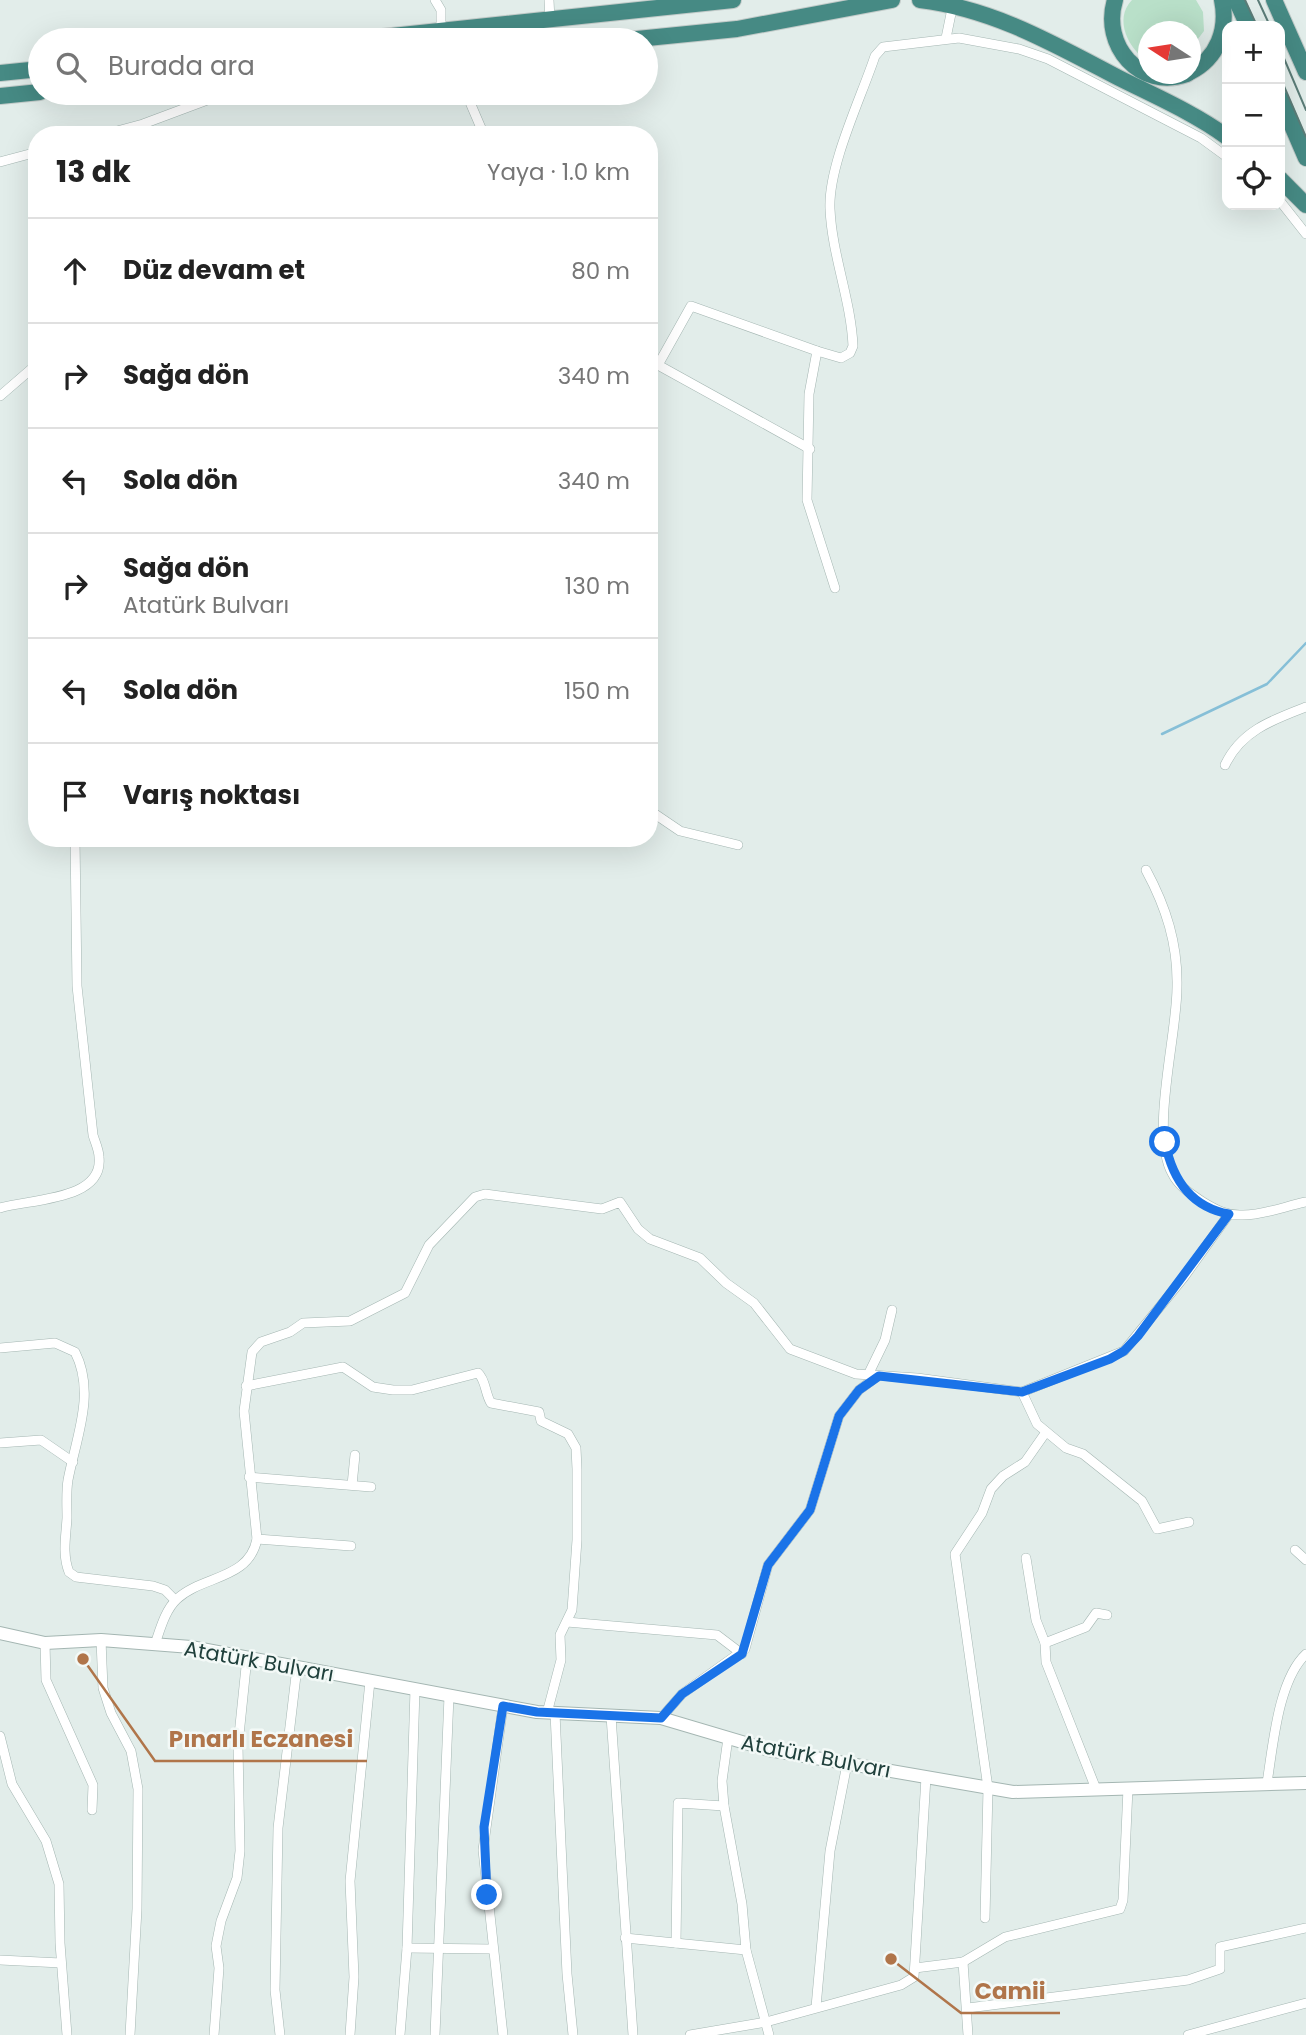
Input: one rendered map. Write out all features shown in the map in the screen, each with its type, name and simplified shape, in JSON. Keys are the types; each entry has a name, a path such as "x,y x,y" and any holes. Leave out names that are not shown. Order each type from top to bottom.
{"highway":[{"path":"477,28 733,0"},
{"path":"658,37 737,29 892,0"},
{"path":"920,0 953,4 1025,29 1171,103 1222,134"},
{"path":"1115,0 1111,19 1112,34 1126,60 1138,68"},
{"path":"1201,66 1221,38 1224,24 1222,0"},
{"path":"1236,0 1246,21"},
{"path":"1273,0 1306,72"},
{"path":"0,73 28,70"},
{"path":"0,96 28,93"},
{"path":"1285,110 1306,158"},
{"path":"1285,185 1306,205"}],"street":[{"path":"435,0 441,10 441,28"},
{"path":"549,0 550,20"},
{"path":"946,38 953,4"},
{"path":"658,360 691,306 817,351 841,358 850,353 853,346 831,220 830,197 834,175 875,55 886,46 922,44 946,38 1002,44 1048,59 1201,138 1222,153"},
{"path":"136,126 194,105"},
{"path":"471,105 480,126"},
{"path":"0,162 28,154"},
{"path":"1285,207 1306,234"},
{"path":"817,351 809,394 807,500 835,589"},
{"path":"658,368 810,449"},
{"path":"0,396 28,372"},
{"path":"1225,765 1233,749 1250,733 1269,721 1306,708"},
{"path":"658,816 680,831 738,845"},
{"path":"0,1208 79,1191 95,1176 100,1158 93,1135 77,986 75,847"},
{"path":"1146,870 1169,920 1176,958 1175,1028 1165,1105 1168,1159 1172,1173 1186,1191 1219,1212 1252,1214 1306,1202"},
{"path":"155,1644 176,1600 231,1574 255,1552 257,1539 244,1411 252,1352 261,1342 290,1332 303,1323 350,1321 405,1293 429,1245 475,1197 485,1194 602,1209 620,1202 638,1229 650,1239 700,1258 726,1283 747,1297 790,1349 856,1374 1022,1392 1124,1351 1184,1278 1229,1214"},
{"path":"868,1375 885,1340 892,1310"},
{"path":"0,1348 55,1343 75,1352 85,1382 83,1408 68,1481 64,1549 69,1572 76,1577 153,1586 165,1590 176,1600"},
{"path":"246,1386 343,1367 373,1387 412,1390 478,1373 491,1403 539,1412 541,1421 568,1434 576,1447 577,1540 572,1609 561,1635 561,1660 551,1713 573,2035"},
{"path":"661,1718 682,1694 742,1654 768,1565 810,1510 839,1416 859,1390 879,1376"},
{"path":"1022,1392 1037,1424 1066,1448 1083,1454 1142,1501 1157,1529 1189,1522"},
{"path":"985,1918 988,1788 955,1554 982,1513 991,1489 1003,1476 1025,1462 1046,1432"},
{"path":"0,1443 41,1440 73,1462"},
{"path":"352,1486 355,1455"},
{"path":"249,1477 371,1487"},
{"path":"257,1539 351,1546"},
{"path":"1295,1550 1306,1560"},
{"path":"1026,1558 1036,1620 1045,1643 1051,1678 1077,1735 1096,1789"},
{"path":"1045,1643 1086,1627 1096,1612 1107,1615"},
{"path":"567,1622 717,1635 742,1654"},
{"name":"Atatürk Bulvarı","path":"0,1633 45,1643 101,1640 191,1647 503,1706 551,1713 661,1718 769,1750 1013,1792 1306,1783"},
{"path":"101,1640 103,1688 111,1713 131,1751 138,1789 137,1909 130,2035"},
{"path":"45,1643 46,1680 93,1785 92,1810"},
{"path":"1267,1783 1281,1705 1290,1680 1306,1654"},
{"path":"214,2035 219,1968 216,1947 221,1922 237,1878 240,1851 237,1745 247,1657"},
{"path":"280,2035 275,1990 278,1828 297,1667"},
{"path":"350,2035 354,1977 350,1881 370,1681"},
{"path":"400,2035 407,1948 415,1689"},
{"path":"435,2035 449,1696"},
{"path":"503,1706 484,1827 491,1949 503,2035"},
{"path":"611,1716 633,2035"},
{"path":"0,1736 12,1784 46,1841 55,1864 59,1884 61,1963 67,2035"},
{"path":"728,1738 722,1781 724,1806 742,1904 746,1950 769,2035"},
{"path":"816,2007 830,1851 847,1764"},
{"path":"690,2035 766,2022 901,1985 914,1977 926,1777"},
{"path":"915,1968 963,1962 1006,1937 1101,1915 1122,1906 1128,1788"},
{"path":"676,1943 678,1803 724,1806"},
{"path":"968,2008 1188,1980 1220,1969 1220,1947 1306,1928"},
{"path":"625,1938 746,1950"},
{"path":"407,1948 491,1949"},
{"path":"0,1960 61,1963"},
{"path":"963,1962 968,2035"},
{"path":"1188,2035 1306,2003"}],"green space":[{"path":"1132,0 1196,0 1203,12 1204,31 1201,35 1201,21 1138,21 1138,53 1126,34 1126,8"}],"waterway":[{"path":"1162,734 1267,684 1306,643"}],"tram line":[{"path":"1245,0 1255,21"},
{"path":"1258,0 1268,21"},
{"path":"1285,61 1306,110"},
{"path":"1283,84 1306,137"}],"place":[{"name":"Pınarlı Eczanesi","path":"83,1659"},
{"name":"Camii","path":"891,1959"}],"route":[{"path":"487,1895 484,1827 503,1706 537,1712 661,1718 682,1694 742,1654 768,1565 810,1510 839,1416 859,1390 879,1376 917,1378 1022,1392 1036,1389 1076,1369 1110,1359 1124,1351 1184,1278 1229,1214 1219,1212 1186,1191 1172,1173 1165,1142"}]}
